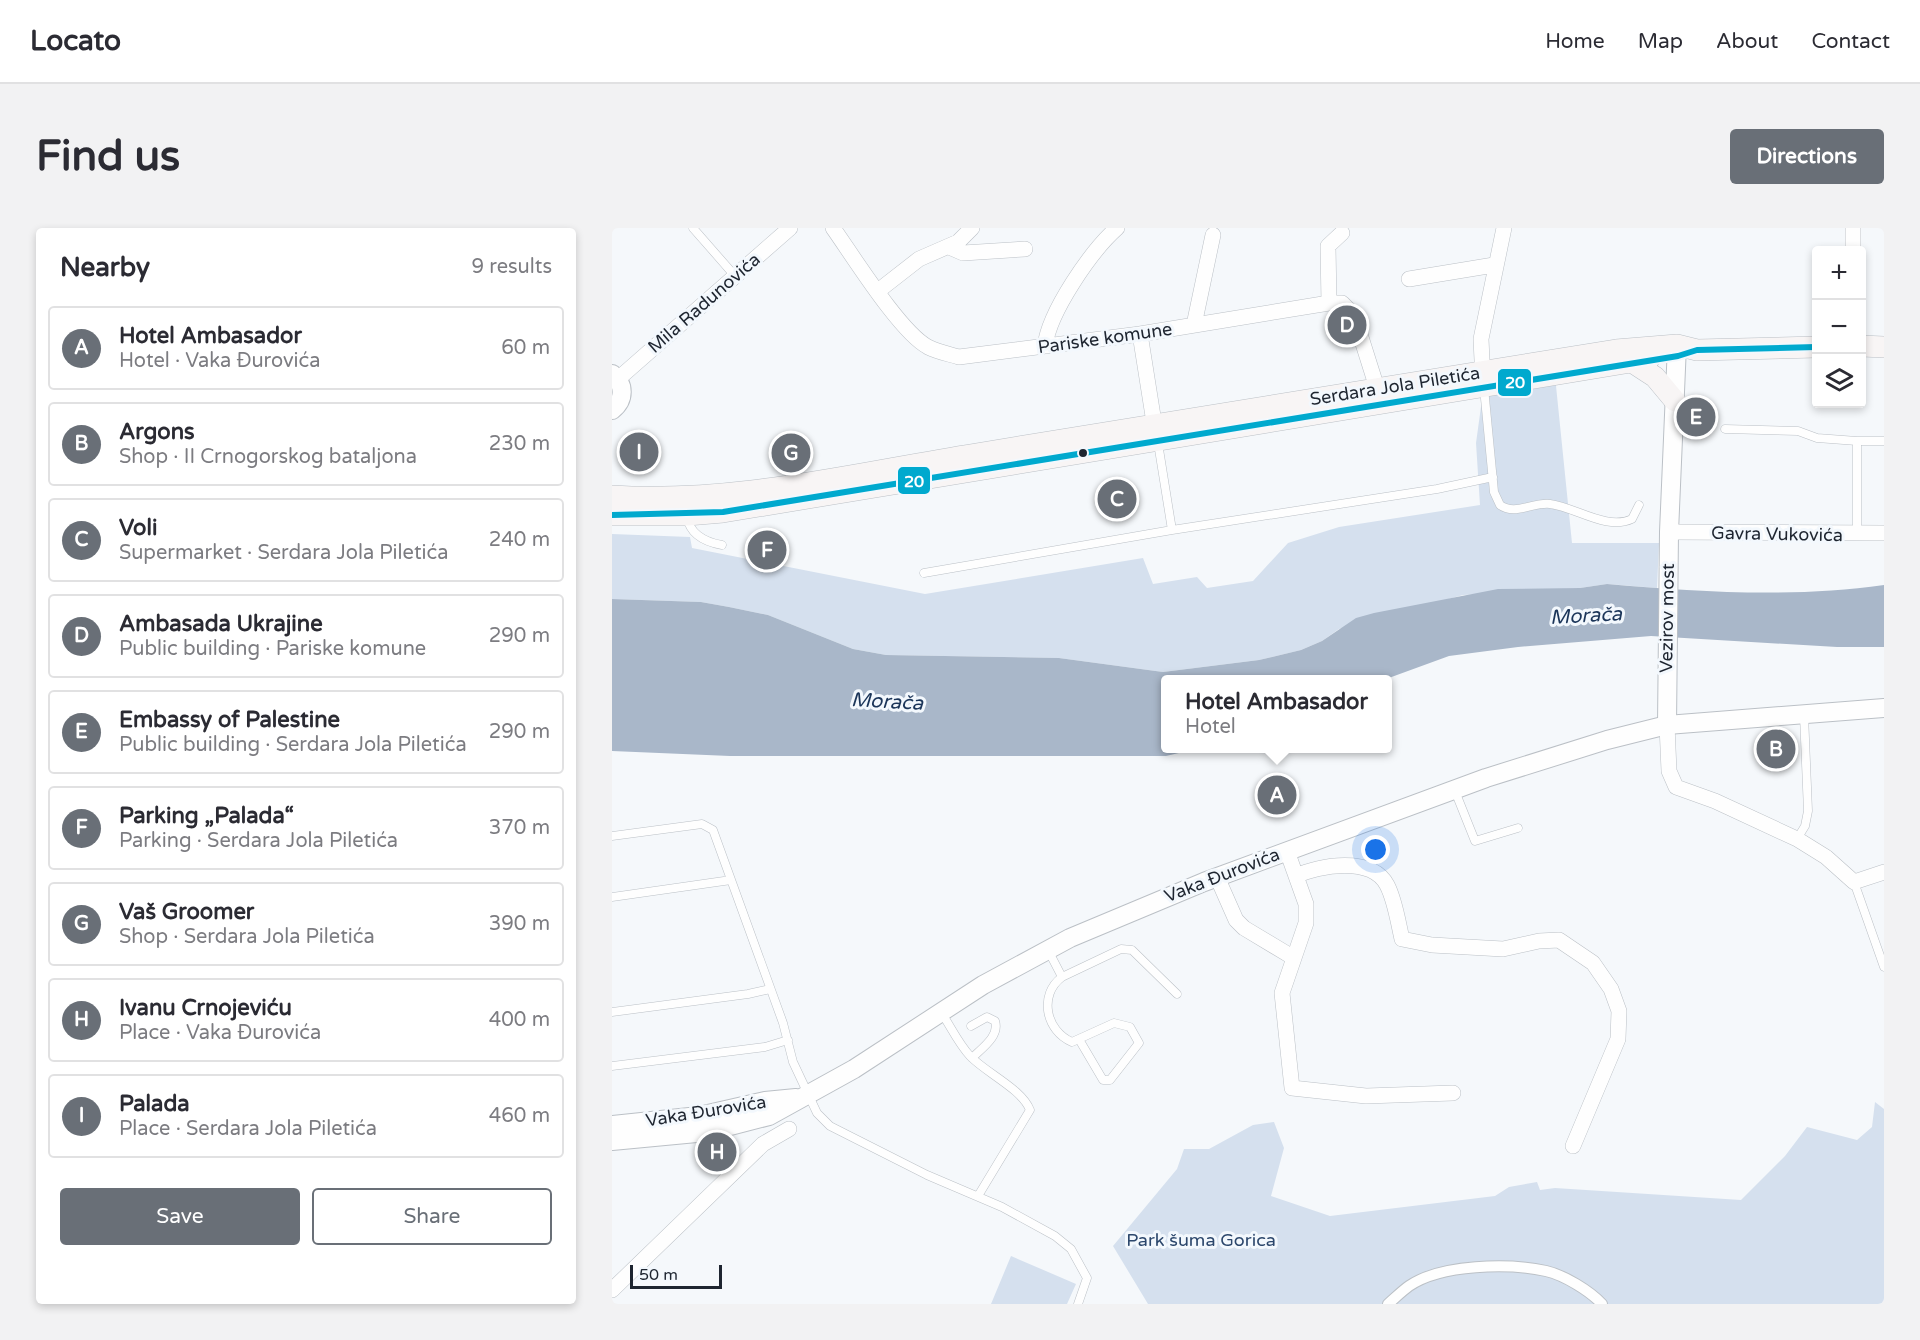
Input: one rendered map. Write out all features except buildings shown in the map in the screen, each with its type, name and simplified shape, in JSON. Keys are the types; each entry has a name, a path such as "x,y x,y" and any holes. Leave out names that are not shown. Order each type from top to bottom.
{"main road":[{"path":"1866,346 1884,346"},
{"name":"Serdara Jola Piletića","path":"612,515 687,515 1156,433 1624,356 1684,350 1812,347"},
{"path":"1624,356 1655,377 1675,401"},
{"name":"Serdara Jola Piletića","path":"612,496 692,498 763,490 1156,433 1323,396 1377,388 1483,380"}],"street":[{"name":"Mila Radunovića","path":"615,376 790,228"},
{"name":"Pariske komune","path":"833,228 878,291 916,338 943,353 959,357 1140,334 1329,303"},
{"path":"878,291 919,259 949,247 966,236 972,228"},
{"path":"1045,346 1053,322 1076,276 1117,228"},
{"path":"1483,380 1480,339 1494,265 1504,228"},
{"path":"1853,228 1853,246"},
{"path":"1342,233 1328,246 1329,303 1342,303 1354,315 1377,388"},
{"path":"1194,325 1213,235"},
{"path":"949,247 963,253 1025,249"},
{"path":"1409,279 1494,265"},
{"path":"1140,334 1156,433"},
{"name":"Vezirov most","path":"1667,725 1669,537 1675,401 1684,350"},
{"path":"612,410 622,398 622,388 615,376"},
{"name":"Gavra Vukovića","path":"1669,537 1884,533"},
{"name":"Vaka Đurovića","path":"612,1141 707,1132 769,1116 854,1069 940,1011 1048,949 1120,915 1455,789 1607,740 1667,725 1884,708"},
{"path":"1667,725 1670,771 1676,787 1715,801 1797,839 1826,857 1854,882 1884,872"},
{"path":"1287,851 1306,904 1306,923 1282,993 1292,1088 1366,1096 1453,1093"},
{"path":"1296,876 1315,867 1346,865 1373,870 1387,883 1402,939 1454,947 1503,949 1539,941 1559,940 1593,963 1611,989 1619,1011 1618,1039 1573,1146"},
{"path":"1221,886 1236,920 1244,928 1294,958"},
{"name":"Vaka Đurovića","path":"612,1125 699,1116 765,1101 805,1096"},
{"name":"Vaka Đurovića","path":"612,1290 763,1144 789,1129"},
{"path":"1388,1304 1410,1285 1435,1275 1463,1268 1490,1267 1548,1272 1594,1296 1602,1304"}],"lane":[{"path":"693,228 735,276"},
{"path":"1483,380 1496,499 1508,509 1547,504 1621,522 1632,519 1640,505"},
{"path":"1725,429 1798,431 1817,438 1884,441"},
{"path":"1156,433 1172,530"},
{"path":"1857,441 1857,535"},
{"path":"924,573 1172,530 1437,489 1493,477"},
{"path":"687,515 697,535 712,543 722,545"},
{"path":"1797,839 1805,826 1808,811 1804,715"},
{"path":"1455,789 1475,841 1518,828"},
{"path":"612,836 706,825 716,835 788,1040 805,1096 817,1113 830,1125 927,1175 978,1196 1055,1236 1071,1249 1087,1278 1078,1304"},
{"path":"612,897 731,880"},
{"path":"1854,882 1884,966"},
{"path":"1080,1041 1103,1080 1107,1081 1139,1043 1130,1027 1114,1023 1080,1041 1072,1042 1060,1035 1048,1012 1047,996 1062,977 1126,948 1132,950 1177,994"},
{"path":"1048,949 1062,977"},
{"path":"612,1012 748,994 770,988"},
{"path":"940,1011 960,1044 972,1058 1024,1100 1030,1110 978,1196"},
{"path":"971,1026 987,1017 995,1021 998,1028 995,1035 972,1058"},
{"path":"612,1066 765,1047 788,1040"}],"green space":[{"path":"1555,376 1572,543 1659,543 1657,588 1607,584 1580,588 1463,595 1339,629 1322,641 1301,650 1259,660 1163,672 1059,658 886,655 853,649 768,615 729,607 701,602 612,599 612,534 690,537 692,548 925,594 1143,558 1153,584 1197,577 1207,588 1253,581 1288,543 1339,527 1480,505 1476,443 1484,385"},
{"name":"Park šuma Gorica","path":"1875,1102 1884,1109 1884,1304 1148,1304 1113,1246 1177,1169 1184,1149 1209,1149 1253,1125 1274,1122 1284,1148 1271,1196 1330,1216 1495,1196 1509,1187 1537,1182 1540,1190 1555,1188 1741,1200 1785,1156 1807,1127 1857,1140 1872,1127"},
{"path":"1011,1256 1076,1284 1067,1304 991,1304"}],"water":[{"name":"Morača","path":"1607,584 1780,593 1884,585 1884,647 1837,647 1651,636 1518,647 1449,656 1392,677 1392,675 1161,675 1161,753 1179,753 1166,756 730,756 612,751 612,599 701,602 729,607 768,615 853,649 886,655 1059,658 1163,672 1259,660 1301,650 1322,641 1356,618 1374,613 1498,589 1580,588"}],"transit line":[{"name":"20","path":"612,515 723,512 1678,356 1697,350 1812,347"}],"place":[{"name":"Ambasada Ukrajine","path":"1347,325"},
{"name":"Embassy of Palestine","path":"1696,417"},
{"name":"Palada","path":"639,452"},
{"name":"Vaš Groomer","path":"791,453"},
{"name":"Voli","path":"1117,499"},
{"name":"Parking „Palada“","path":"767,550"},
{"name":"Argons","path":"1776,749"},
{"name":"Hotel Ambasador","path":"1277,795"},
{"name":"Ivanu Crnojeviću","path":"717,1152"}]}
